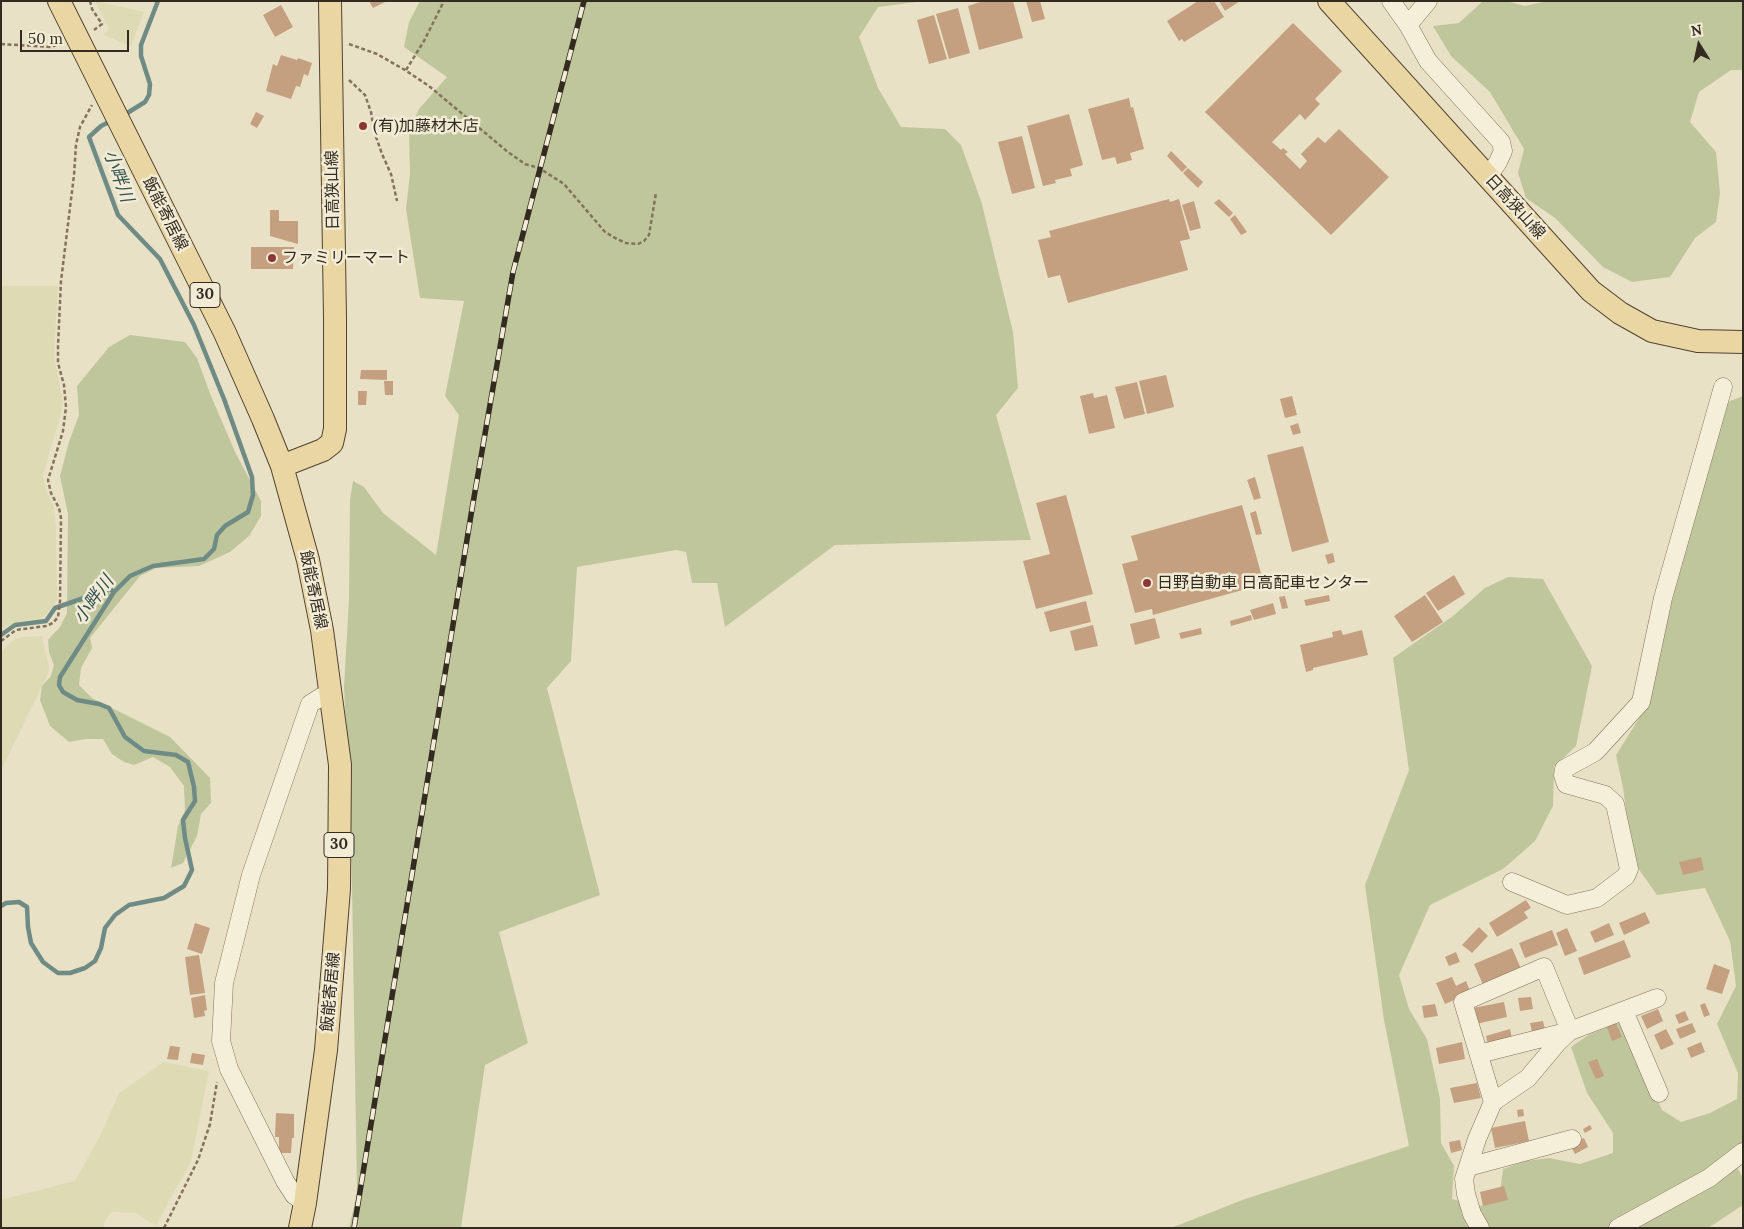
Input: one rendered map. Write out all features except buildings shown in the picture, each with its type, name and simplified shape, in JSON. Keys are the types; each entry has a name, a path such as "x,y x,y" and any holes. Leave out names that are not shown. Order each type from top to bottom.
{"main road":[{"name":"飯能寄居線","path":"59,1 225,333 282,466 308,560 322,630 340,765 339,889 326,1050 300,1228"},
{"name":"日高狭山線","path":"282,466 323,450 332,443 335,429 330,1"},
{"name":"日高狭山線","path":"1329,1 1591,291 1620,313 1652,331 1698,341 1743,342"}],"street":[{"path":"1391,1 1428,61 1501,142 1503,151 1488,177"},
{"path":"1408,26 1428,1"},
{"path":"1512,882 1567,906 1597,898 1626,876 1629,869 1615,804 1605,794 1566,784 1562,775 1564,769 1595,752 1641,702 1663,598 1723,387"},
{"path":"305,1203 294,1195 285,1181 229,1069 221,1041 224,983 252,875 310,704 332,695"},
{"path":"1493,1102 1463,1002 1544,968 1570,1032"},
{"path":"1479,1054 1570,1032 1657,998"},
{"path":"1624,1011 1659,1093"},
{"path":"1480,1228 1472,1214 1464,1179 1476,1139 1493,1102 1534,1071 1559,1041 1570,1032"},
{"path":"1524,1042 1534,1071"},
{"path":"1468,1167 1572,1139"},
{"path":"1618,1228 1709,1178 1743,1152"}],"path":[{"path":"405,70 424,40 444,1"},
{"path":"331,40 354,45 377,54 429,86 525,164 539,168 564,184 605,232 626,244 638,244 649,235 656,193"},
{"path":"331,74 344,76 365,95 371,112 374,132 391,174 398,201"},
{"path":"1,641 16,630 46,626 53,623 58,617 60,601 61,518 48,480 63,431 66,407 64,385 58,362 61,281 76,145 80,127 92,105 113,110"},
{"path":"164,1228 198,1160 210,1124 218,1076"}],"shaded area":[{"path":"95,1 144,12 131,46 103,35 109,29"},
{"path":"1,286 58,286 54,356 63,402 43,475 46,490 54,507 57,600 45,616 40,619 22,621 1,630"},
{"path":"42,636 49,668 48,674 1,770 1,652 12,641 22,637"},
{"path":"164,1062 209,1071 191,1161 156,1226 136,1213 111,1212 104,1223 104,1228 1,1228 1,1199 75,1181 99,1138 119,1093"}],"green space":[{"path":"420,1 924,1 878,7 859,37 878,88 901,127 945,129 961,145 982,204 1013,332 1018,388 996,415 1031,540 835,545 725,627 717,583 692,583 686,552 676,550 577,567 571,661 547,688 600,895 499,932 528,1043 485,1065 461,1228 349,1228 357,1193 351,825 344,687 349,599 350,499 353,481 364,487 383,513 436,555 459,415 445,396 464,301 420,298 406,209 410,174 409,131 419,109 447,77 404,47 409,22"},
{"path":"1506,1 1525,6 1547,1 1743,1 1743,70 1731,70 1699,92 1690,122 1716,152 1720,193 1716,222 1695,238 1670,277 1632,282 1603,267 1555,218 1526,198 1518,173 1524,149 1490,92 1451,56 1433,26 1459,23 1482,2"},
{"path":"130,335 185,342 197,358 236,454 261,501 261,516 249,536 230,552 199,566 156,568 140,576 90,638 92,648 81,668 79,685 92,698 170,737 210,778 211,803 201,814 197,836 183,863 171,868 178,826 185,810 184,786 170,767 153,757 134,765 124,762 112,754 103,739 69,742 50,726 40,700 42,686 51,676 54,665 49,652 48,640 60,627 67,613 68,514 60,476 69,442 79,415 77,386 109,347"},
{"path":"1743,396 1743,1161 1737,1167 1743,1178 1743,1205 1708,1228 1171,1228 1245,1199 1409,1146 1384,1020 1365,885 1409,770 1393,658 1453,616 1485,588 1508,577 1543,579 1592,666 1576,746 1554,767 1553,806 1535,841 1503,869 1430,905 1399,975 1409,1009 1427,1039 1440,1099 1441,1143 1454,1166 1452,1199 1480,1206 1499,1201 1503,1169 1525,1161 1549,1158 1580,1164 1613,1153 1613,1133 1587,1093 1571,1047 1590,1034 1621,1022 1662,1110 1681,1122 1710,1113 1737,1099 1738,1073 1717,1024 1736,986 1730,941 1705,888 1657,895 1633,861 1623,788 1616,755 1650,701 1676,582 1722,410 1730,401"}],"waterway":[{"name":"小畔川","path":"124,115 145,102 149,95 150,84 141,56 141,45 158,1"},
{"name":"小畔川","path":"1,906 6,903 19,902 27,907 31,943 43,962 58,973 70,973 85,968 95,961 101,948 105,928 115,915 129,905 164,898 184,886 192,870 183,820 195,801 188,762 176,755 144,751 125,737 109,708 77,700 63,692 59,685 60,677 114,592 130,576 153,566 204,559 214,549 217,535 225,526 248,512 253,495 252,477 224,399 194,325 160,259 118,215 89,137 101,126 113,120"},
{"path":"1,635 15,625 46,621 55,608 110,589 114,592"}],"railway":[{"path":"354,1228 472,509 513,272 584,1"}],"place":[{"name":"(有)加藤材木店","path":"363,126"},
{"name":"ファミリーマート","path":"272,258"},
{"name":"日野自動車 日高配車センター","path":"1147,583"}]}
